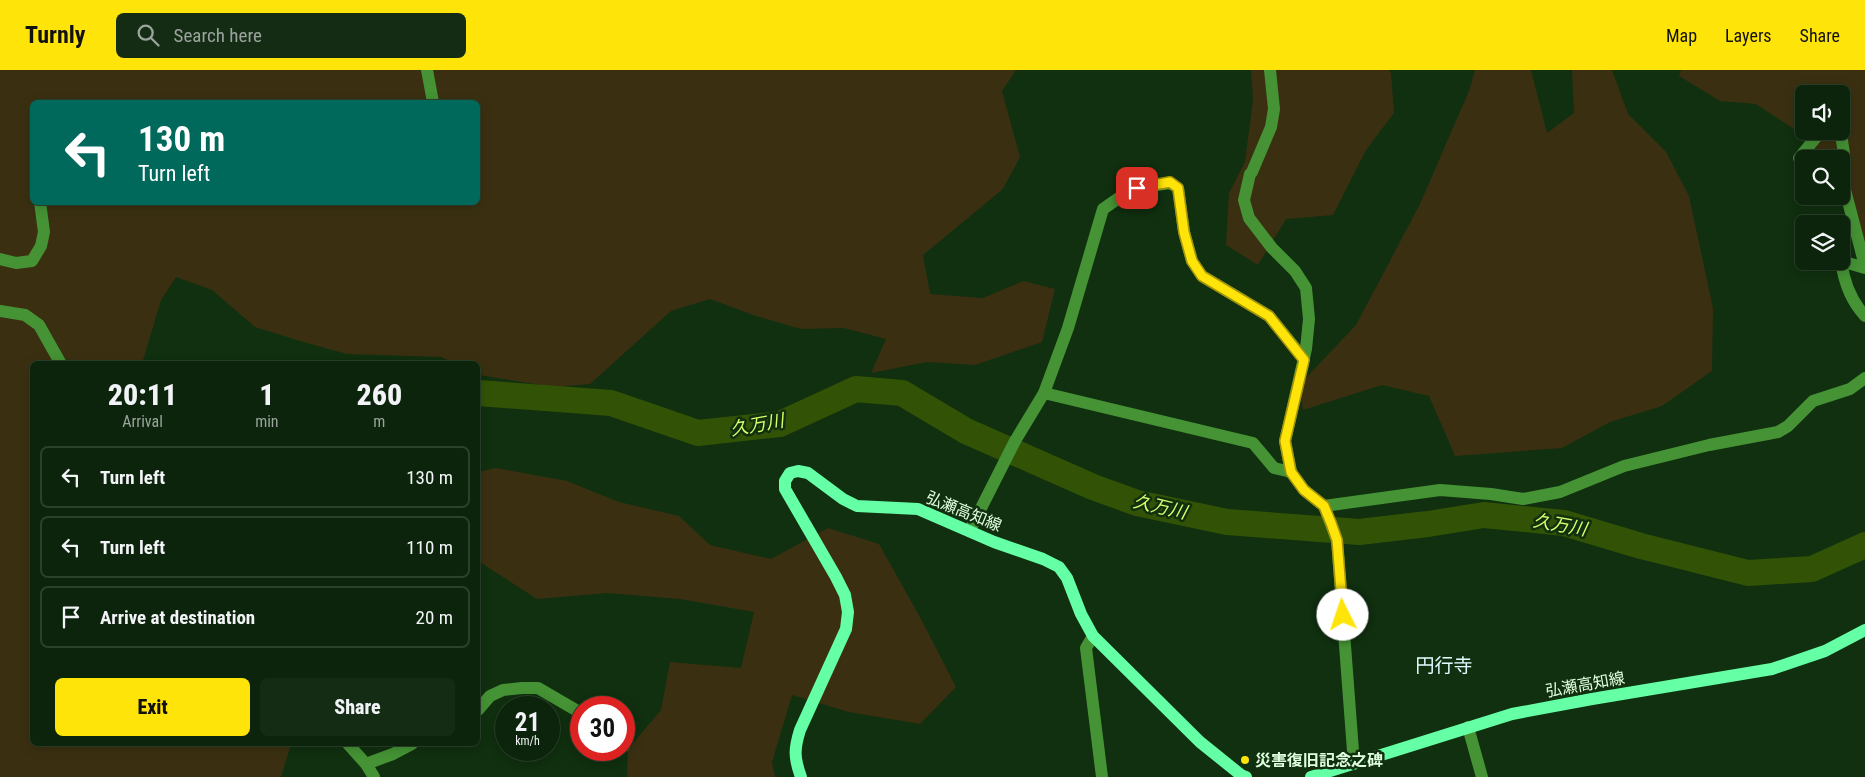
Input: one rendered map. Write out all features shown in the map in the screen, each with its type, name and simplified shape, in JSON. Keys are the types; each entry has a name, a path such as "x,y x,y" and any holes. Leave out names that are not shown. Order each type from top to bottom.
{"main road":[{"name":"弘瀬高知線","path":"801,777 796,760 795,747 800,730 846,629 848,612 845,595 836,577 785,489 785,481 790,473 798,471 808,473 843,499 857,506 918,509 994,542 1043,559 1059,567 1067,578 1081,614 1093,636 1200,742 1235,771 1246,777"},
{"name":"弘瀬高知線","path":"1311,777 1512,714 1583,700 1772,669 1825,651 1865,630"}],"street":[{"path":"427,70 433,100"},
{"path":"1270,70 1274,109 1271,127 1250,174 1244,200 1249,218 1272,248 1295,271 1306,288 1309,319 1304,360 1285,441 1291,472 1304,490 1324,506 1337,540 1354,764"},
{"path":"1806,150 1814,140"},
{"path":"1843,140 1844,186 1865,267 1850,263"},
{"path":"970,530 1015,441 1044,392 1068,328 1103,210 1126,193 1137,188 1170,182 1178,188 1184,232 1192,261 1202,276 1269,316 1304,360"},
{"path":"0,259 16,263 32,261 41,246 44,232 40,205"},
{"path":"1842,270 1844,280 1855,305 1865,316"},
{"path":"0,311 25,315 39,324 59,361"},
{"path":"1324,506 1440,490 1491,494 1522,499 1560,492 1624,466 1709,445 1778,432 1788,426 1813,402 1850,389 1865,378"},
{"path":"1044,392 1253,443 1274,468 1291,472"},
{"path":"1093,636 1086,648 1102,777"},
{"path":"480,708 490,696 503,690 522,688 538,688 570,707"},
{"path":"1468,727 1482,777"},
{"path":"350,746 366,764 374,777"},
{"path":"366,764 408,746"}],"shaded area":[{"path":"0,70 1016,70 1002,91 1020,157 1003,189 923,255 930,294 983,298 1023,281 1055,289 1042,342 975,365 927,362 871,373 886,339 844,328 801,329 756,316 710,299 671,311 590,384 553,387 480,375 480,361 450,361 441,357 347,354 300,341 255,327 212,290 176,277 161,300 143,361 30,361 30,746 290,746 281,777 0,777"},
{"path":"1251,70 1389,70 1391,73 1394,113 1366,150 1333,215 1286,219 1258,265 1226,245 1229,193 1245,162 1253,100"},
{"path":"1475,70 1531,70 1547,133 1574,113 1572,70 1612,70 1628,114 1666,152 1689,196 1713,308 1712,371 1662,406 1610,422 1562,448 1455,456 1429,396 1382,385 1303,410 1299,385 1356,325 1419,206 1469,91"},
{"path":"1681,70 1865,70 1865,254 1850,195 1850,150 1815,150 1808,140 1850,140 1850,85 1795,85 1795,130 1756,104 1720,101 1679,76"},
{"path":"496,468 567,481 619,502 679,516 710,545 771,559 828,528 879,544 956,687 920,724 849,712 792,695 772,762 775,777 627,777 628,761 635,761 635,741 661,710 670,662 741,668 754,612 680,599 607,593 537,599 480,562 480,472"}],"waterway":[{"name":"久万川","path":"480,393 611,403 698,433 780,424 856,389 902,393 966,431 1093,487 1137,503 1227,522 1359,532 1484,515 1564,523 1641,546 1748,573 1812,569 1865,545"}],"place":[{"name":"災害復旧記念之碑","path":"1245,760"}],"district":[{"name":"円行寺","path":"1444,665"}],"route":[{"path":"1137,188 1170,182 1178,188 1184,232 1192,261 1202,276 1269,316 1304,360 1285,441 1291,472 1304,490 1324,506 1337,540 1343,615"}]}
